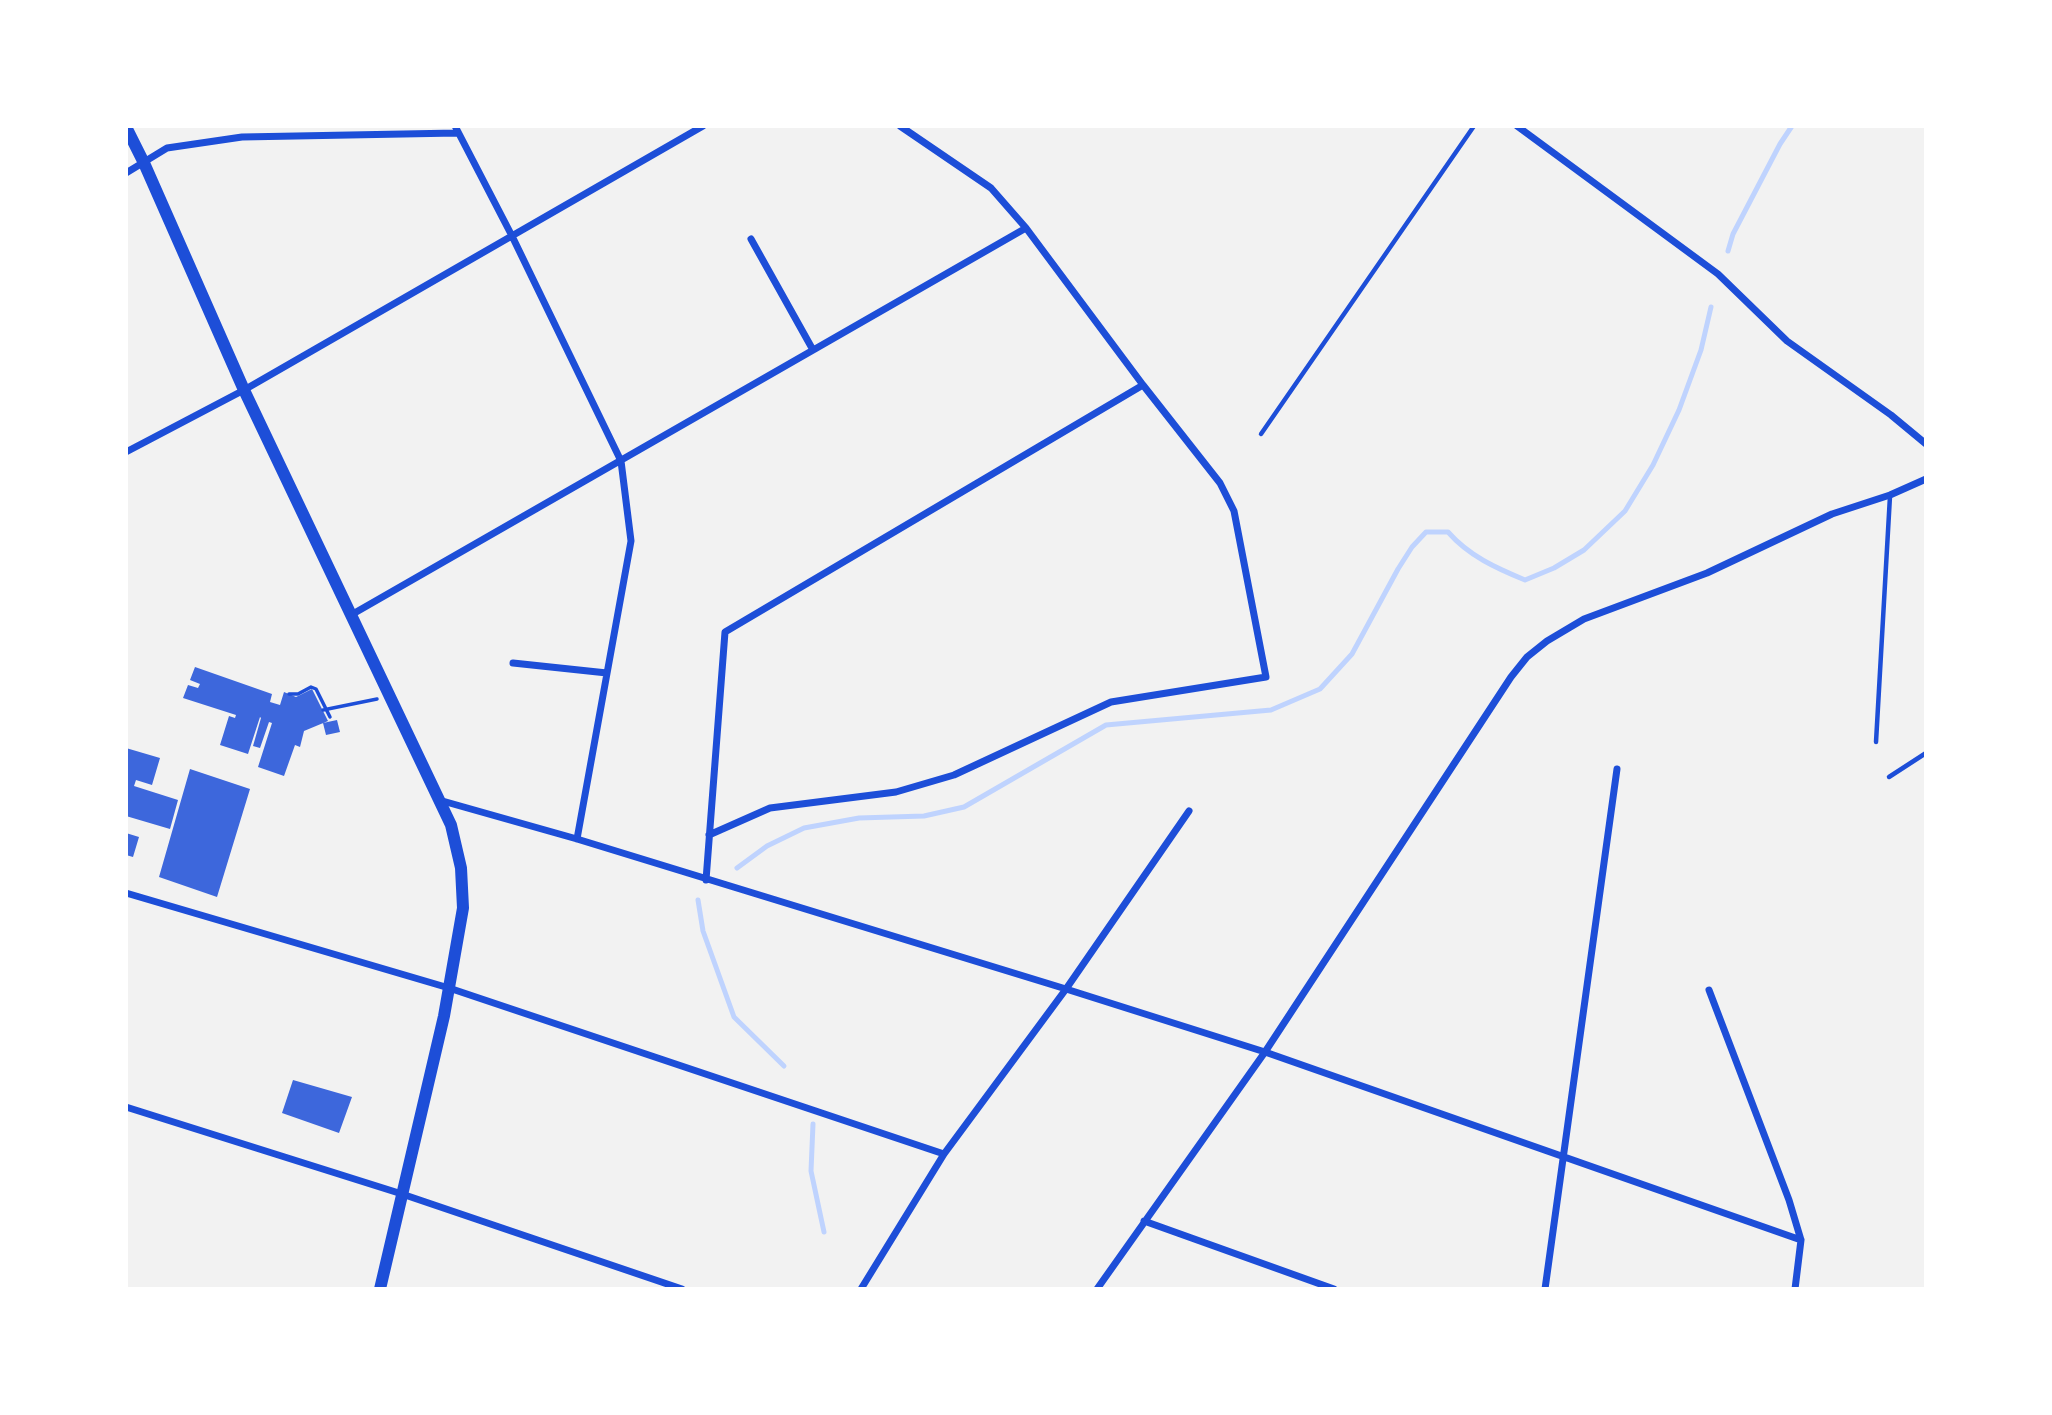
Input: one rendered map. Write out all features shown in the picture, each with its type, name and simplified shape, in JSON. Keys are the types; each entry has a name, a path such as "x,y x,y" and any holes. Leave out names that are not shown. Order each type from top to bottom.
{"main road":[{"path":"126,127 244,390 451,825 461,868 463,908 449,988 380,1289"}],"street":[{"path":"126,452 244,390 703,126"},
{"path":"709,835 770,808 896,792 954,775 1111,702 1266,677 1234,511 1220,483 1026,228 991,188 901,126"},
{"path":"1517,126 1718,274 1787,341 1891,415 1926,444"},
{"path":"126,173 167,148 242,137 456,129 512,236 621,461 631,541 577,839"},
{"path":"351,615 1026,228"},
{"path":"751,239 813,350"},
{"path":"706,880 725,632 1143,384"},
{"path":"1097,1289 1265,1052 1511,677 1527,657 1584,619 1707,573 1832,514 1890,495 1926,479"},
{"path":"513,663 607,673"},
{"path":"1545,1289 1617,769"},
{"path":"439,800 577,839 1265,1052 1801,1240"},
{"path":"861,1289 944,1154 1066,989 1189,811"},
{"path":"126,893 449,988 944,1154"},
{"path":"1709,990 1789,1200 1801,1240 1795,1289"},
{"path":"126,1107 402,1194 682,1289"},
{"path":"1144,1221 1334,1289"}],"lane":[{"path":"1261,434 1474,126"},
{"path":"1876,742 1890,495"},
{"path":"1889,777 1926,752"}],"path":[{"path":"289,694 316,689 330,717"},
{"path":"325,710 376,700 389,694"}],"building":[{"path":"195,667 272,694 270,702 280,705 284,692 296,697 312,689 328,721 304,731 300,747 295,745 284,776 258,767 272,723 269,722 260,748 253,746 260,717 248,754 220,745 229,716 235,718 236,715 183,698 188,685 198,688 200,684 190,680"},
{"path":"337,720 340,732 326,735 323,723"},
{"path":"126,748 160,758 152,785 136,780 134,786 178,800 170,829 126,816"},
{"path":"190,769 250,789 217,897 159,877"},
{"path":"126,833 139,837 133,857 126,855"},
{"path":"293,1080 352,1097 339,1133 282,1113"}],"waterway":[{"path":"1728,251 1733,234 1792,126"},
{"path":"737,868 767,846 804,828 859,818 924,816 964,807 1106,725 1271,710 1320,689 1352,654 1398,569 1412,547 1426,532 1448,532 1474,555 1525,580 1554,568 1584,550 1625,511 1653,465 1679,410 1701,350 1711,307"},
{"path":"698,900 703,931 734,1017 784,1066"},
{"path":"813,1124 811,1171 824,1232"}]}
